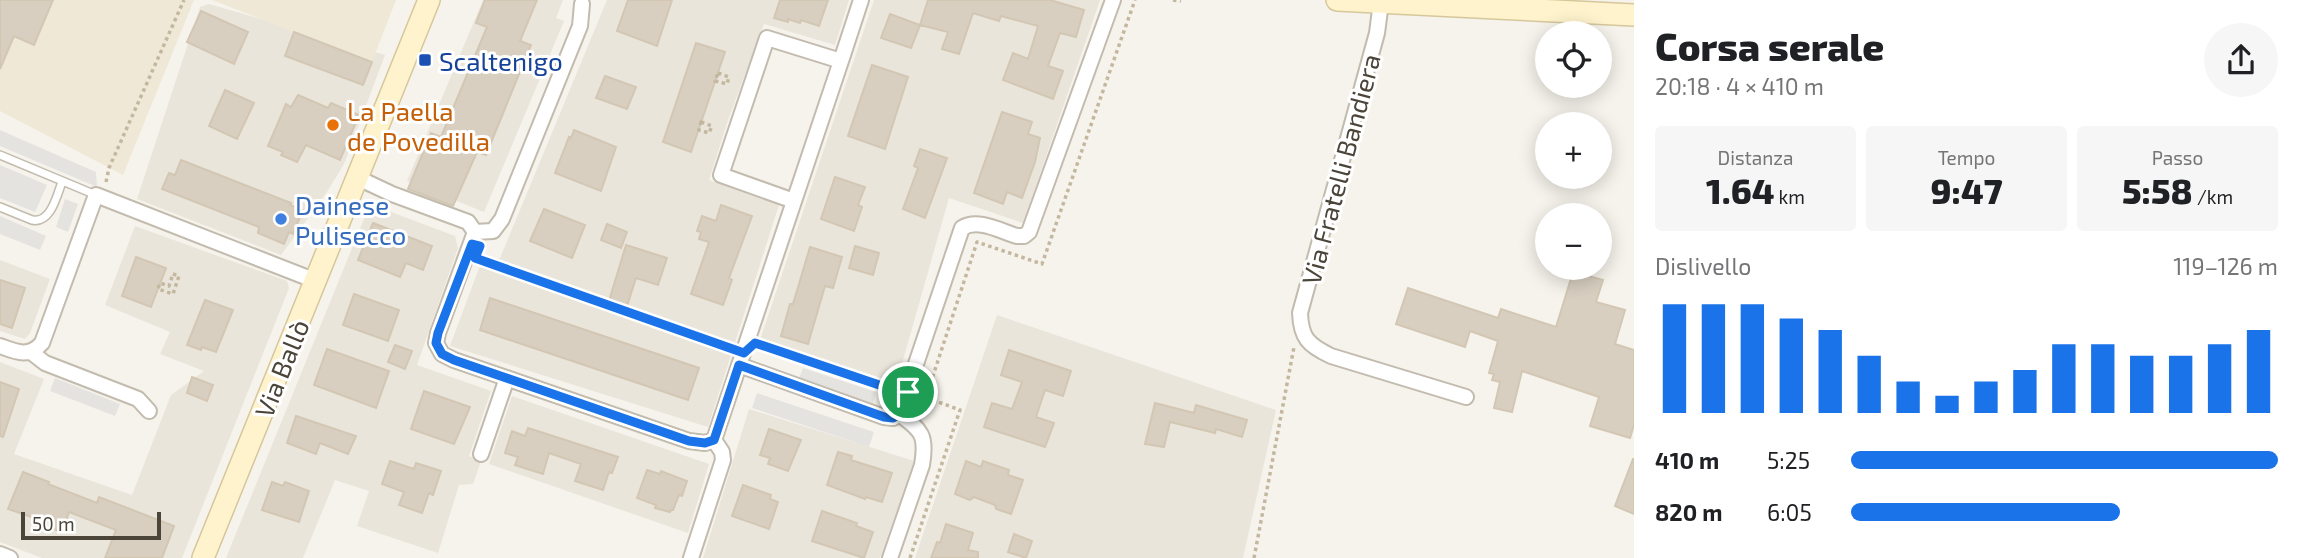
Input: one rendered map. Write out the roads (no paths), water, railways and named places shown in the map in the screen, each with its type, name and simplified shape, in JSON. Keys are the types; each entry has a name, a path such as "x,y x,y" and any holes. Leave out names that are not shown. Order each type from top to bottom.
{"main road":[{"name":"Via Ballò","path":"203,558 429,0"},
{"path":"1337,0 1634,15"}],"street":[{"path":"714,440 861,0"},
{"path":"742,359 884,417 893,418 899,414 962,228 969,223 977,223 1017,236 1024,236 1029,232 1113,0"},
{"name":"Via Fratelli Bandiera","path":"1381,2 1377,33 1300,313 1303,336 1318,350 1331,356 1466,397"},
{"path":"474,238 493,231 502,219 580,26 582,4"},
{"path":"794,201 721,175 767,38 841,61"},
{"path":"358,178 392,194 468,222 474,238 438,333 436,343 442,354 689,441 705,443 714,440"},
{"path":"31,352 42,343 99,197 317,281"},
{"path":"0,346 16,352 31,352 45,363 138,399 149,411"},
{"path":"481,454 506,378"},
{"path":"890,558 925,449 924,437 917,427 899,414"},
{"path":"691,558 723,460 722,452 714,440"},
{"path":"0,554 10,558"}],"lane":[{"path":"0,155 99,197"},
{"path":"0,207 32,220 42,220 50,211 62,182"}],"place":[{"name":"Scaltenigo","path":"425,60"},
{"name":"La Paella de Povedilla","path":"333,125"},
{"name":"Dainese Pulisecco","path":"281,219"}]}
